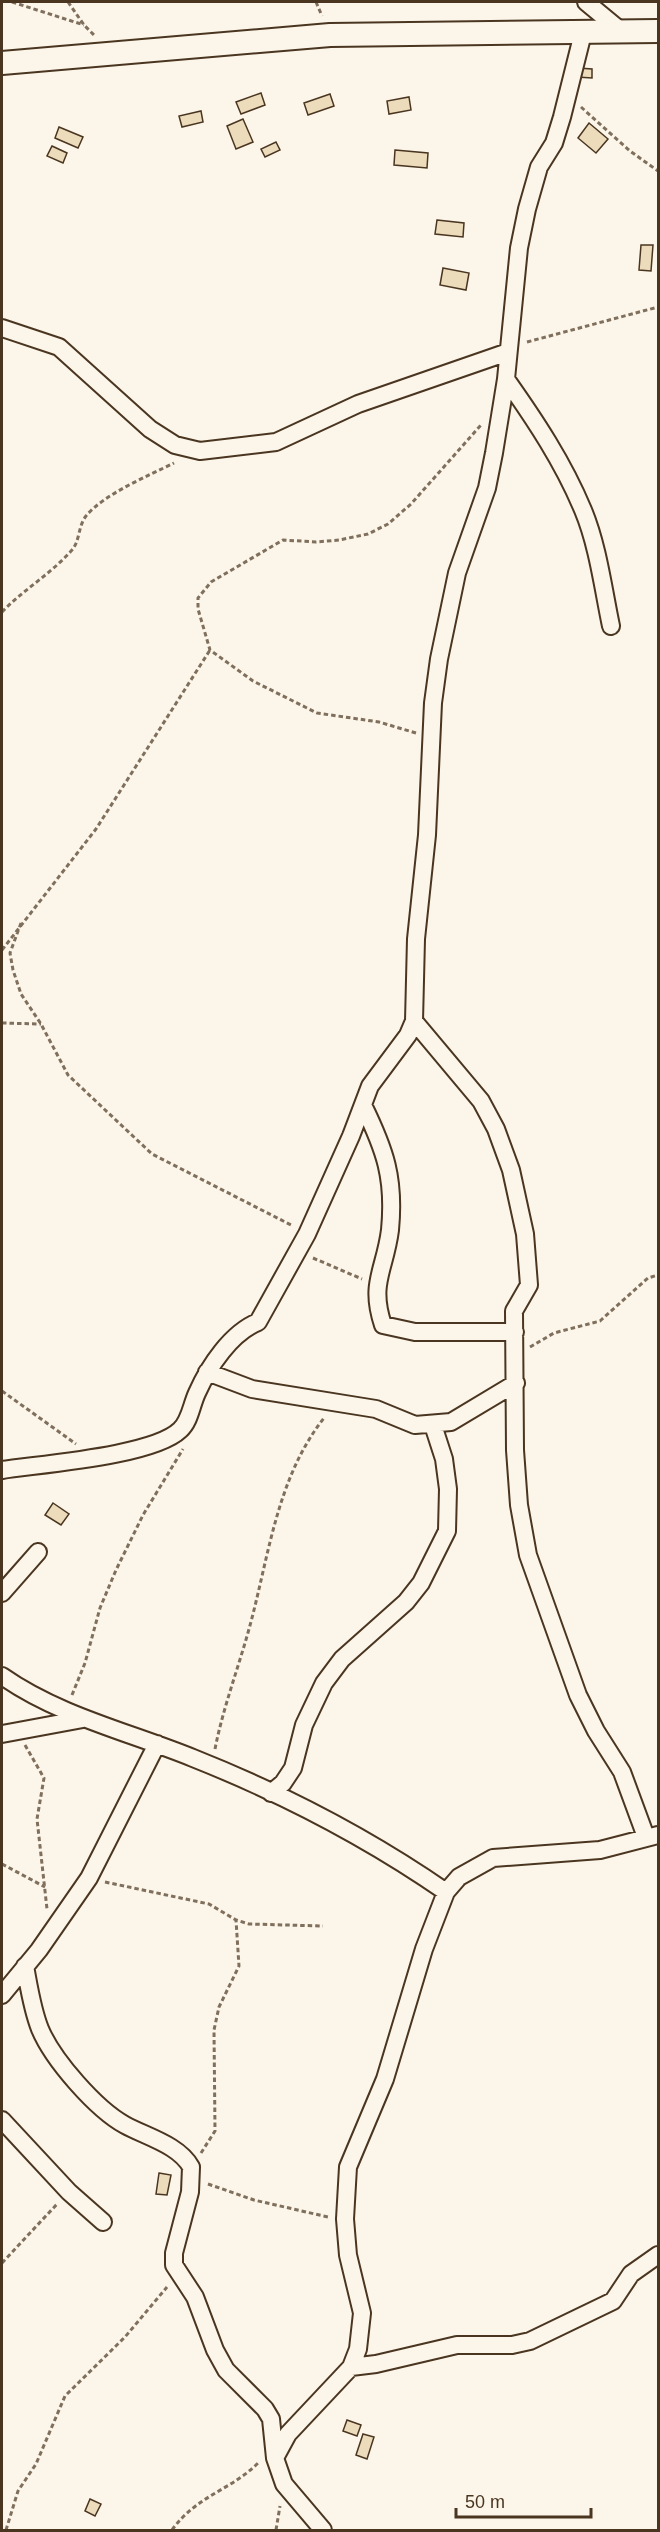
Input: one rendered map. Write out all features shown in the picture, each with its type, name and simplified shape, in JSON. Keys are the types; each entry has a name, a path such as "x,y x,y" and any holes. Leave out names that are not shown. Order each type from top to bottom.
{"street":[{"path":"586,2 621,31"},
{"path":"2,63 113,52 330,36 658,31"},
{"path":"2,1470 95,1457 151,1444 175,1434 184,1424 207,1372 243,1328 258,1322 307,1234 341,1161 370,1086 408,1035 414,1021 416,939 428,835 433,703 445,629 457,573 487,488 506,379 519,248 526,209 539,166 554,143 582,33"},
{"path":"2,328 59,347 150,429 175,445 200,451 276,442 358,404 508,352"},
{"path":"506,379 538,424 583,511 611,626"},
{"path":"274,2453 351,2367 361,2336 362,2313 348,2254 345,2219 348,2167 385,2079 424,1949 446,1892 459,1877 493,1858 600,1850 652,1836 622,1772 596,1731 578,1695 528,1554 519,1506 514,1311 529,1285 525,1234 511,1170 496,1129 481,1101 414,1021"},
{"path":"363,1105 382,1144 388,1163 390,1228 377,1285 376,1300 383,1325 394,1329 515,1332"},
{"path":"207,1372 252,1389 376,1409 415,1425 451,1422 516,1383"},
{"path":"271,1793 283,1784 293,1768 304,1725 324,1683 342,1659 406,1602 421,1583 447,1531 448,1489 444,1459 433,1425"},
{"path":"2,1593 38,1552"},
{"path":"2,1676 34,1697 68,1712 209,1764 271,1793 388,1853 446,1892"},
{"path":"2,1734 86,1718"},
{"path":"2,1995 49,1935 89,1878 157,1744"},
{"path":"25,1966 40,2029 67,2070 97,2103 122,2124 178,2151 191,2172 174,2253 174,2265 195,2297 214,2350 226,2370 265,2409 271,2419 274,2453 284,2484 323,2530"},
{"path":"2,2120 69,2192 103,2222"},
{"path":"351,2367 376,2364 457,2345 512,2345 530,2341 613,2301 631,2274 658,2255"}],"path":[{"path":"12,2 84,26"},
{"path":"68,2 84,26 113,52"},
{"path":"567,92 572,100 630,151 658,171"},
{"path":"508,352 533,339 658,307"},
{"path":"432,740 402,728 317,713 253,681 210,650 198,609 198,598 210,582 283,540 316,542 339,540 368,534 388,524 411,504 469,436 500,407"},
{"path":"2,612 74,548 84,519 94,508 150,474 200,451"},
{"path":"2,950 96,829 210,650"},
{"path":"21,924 10,953 13,970 21,994 41,1024 68,1075 152,1154 307,1234"},
{"path":"2,1023 41,1024"},
{"path":"291,1260 308,1256 377,1285"},
{"path":"516,1357 554,1334 600,1321 648,1278 658,1275"},
{"path":"2,1391 95,1457"},
{"path":"209,1764 249,1631 280,1502 302,1451 337,1402"},
{"path":"68,1712 106,1593 143,1515 182,1451 184,1424"},
{"path":"23,1729 24,1742 44,1778 37,1819 49,1935"},
{"path":"2,1864 45,1887"},
{"path":"89,1878 193,1899 209,1904 236,1920 268,1926 322,1926"},
{"path":"236,1920 239,1966 219,2007 214,2030 215,2131 191,2172 254,2200 345,2219"},
{"path":"2,2263 69,2192"},
{"path":"6,2530 18,2491 36,2464 65,2396 120,2343 166,2291 174,2265"},
{"path":"172,2530 210,2494 239,2480 274,2453"}],"building":[{"path":"578,68 592,69 592,78 577,77"},
{"path":"261,93 265,105 241,114 236,102"},
{"path":"330,94 334,106 308,115 304,103"},
{"path":"409,97 411,110 389,114 387,101"},
{"path":"201,111 203,122 182,127 179,116"},
{"path":"243,119 253,142 236,149 227,126"},
{"path":"589,123 608,139 596,153 578,138"},
{"path":"59,127 83,137 78,148 55,138"},
{"path":"276,142 280,150 265,157 261,149"},
{"path":"52,146 67,153 63,163 47,156"},
{"path":"395,150 428,153 427,168 394,165"},
{"path":"437,220 464,223 463,237 435,234"},
{"path":"641,245 653,245 651,271 639,270"},
{"path":"443,268 469,273 466,290 440,285"},
{"path":"53,1503 69,1514 61,1525 45,1515"},
{"path":"159,2173 171,2175 167,2195 156,2194"},
{"path":"347,2420 361,2425 357,2436 343,2431"},
{"path":"363,2434 374,2437 367,2459 356,2455"},
{"path":"90,2499 101,2504 95,2516 85,2511"}]}
